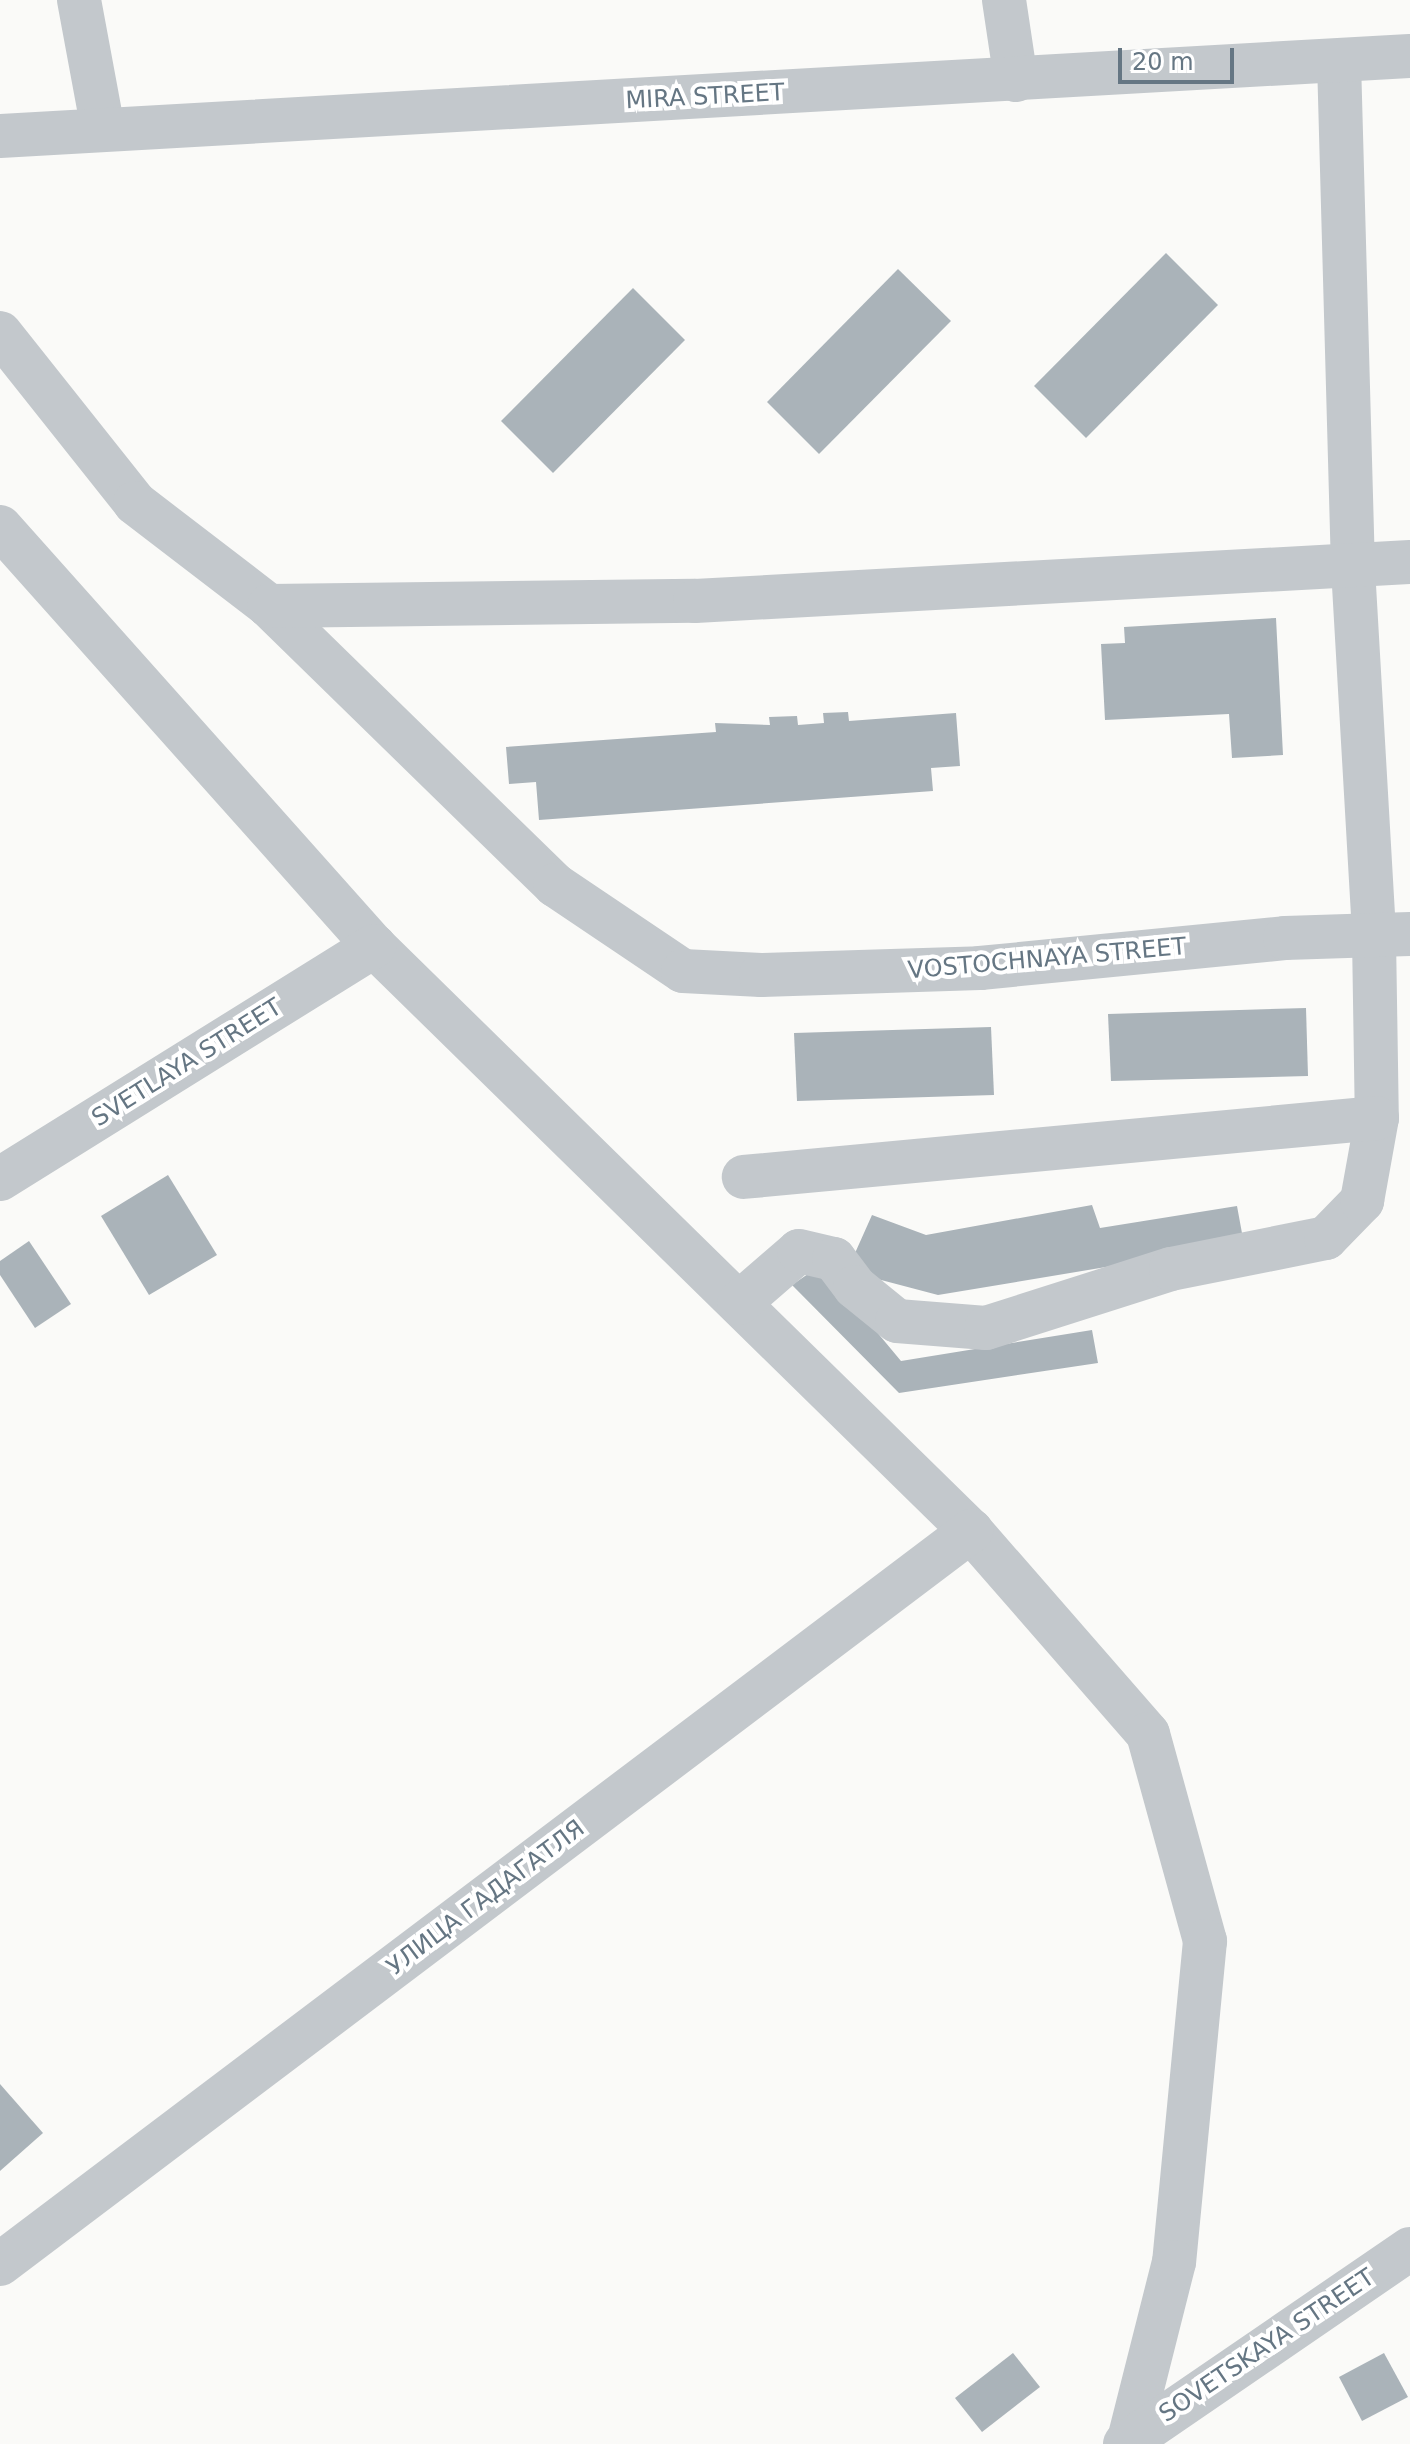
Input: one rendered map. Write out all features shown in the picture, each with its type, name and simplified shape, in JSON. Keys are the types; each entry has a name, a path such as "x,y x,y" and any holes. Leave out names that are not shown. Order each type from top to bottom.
{"street":[{"path":"79,0 103,129"},
{"path":"1004,0 1016,80"},
{"name":"MIRA STREET","path":"0,136 1410,56"},
{"path":"739,1303 799,1251 834,1259 855,1287 897,1321 986,1328 1171,1269 1326,1238 1362,1201 1377,1118 1392,935 1353,568 1339,61"},
{"path":"0,333 135,503 269,606 695,601 1353,568 1410,562"},
{"path":"0,527 374,946 971,1531 1148,1734 1205,1941 1174,2262 1127,2442"},
{"name":"VOSTOCHNAYA STREET","path":"269,606 555,885 683,971 761,975 980,968 1285,938 1392,935"},
{"name":"SVETLAYA STREET","path":"0,1179 374,946"},
{"path":"744,1177 1377,1118"},
{"name":"УЛИЦА ГАДАГАТЛЯ","path":"0,2264 971,1531"},
{"name":"SOVETSKAYA STREET","path":"1127,2442 1410,2249"}],"building":[{"path":"1166,253 1218,305 1086,438 1034,386"},
{"path":"898,269 951,321 819,454 767,402"},
{"path":"633,288 685,340 553,473 501,421"},
{"path":"1276,618 1283,755 1232,758 1229,714 1105,720 1101,644 1125,643 1124,627"},
{"path":"848,712 849,721 956,713 960,766 931,768 933,791 539,820 536,782 509,784 506,747 716,732 715,723 770,725 769,717 797,716 798,725 824,723 823,713"},
{"path":"1306,1008 1308,1076 1111,1081 1108,1014"},
{"path":"991,1027 994,1095 797,1101 794,1033"},
{"path":"168,1175 217,1255 149,1295 101,1216"},
{"path":"1092,1205 1100,1228 1237,1206 1244,1244 938,1295 847,1271 872,1215 926,1235"},
{"path":"29,1241 71,1304 35,1328 0,1275 0,1261"},
{"path":"821,1265 901,1361 1092,1330 1098,1363 899,1393 792,1285"},
{"path":"0,2084 43,2133 0,2171"},
{"path":"1013,2353 1040,2387 982,2432 955,2398"},
{"path":"1384,2353 1408,2397 1362,2421 1339,2377"}]}
